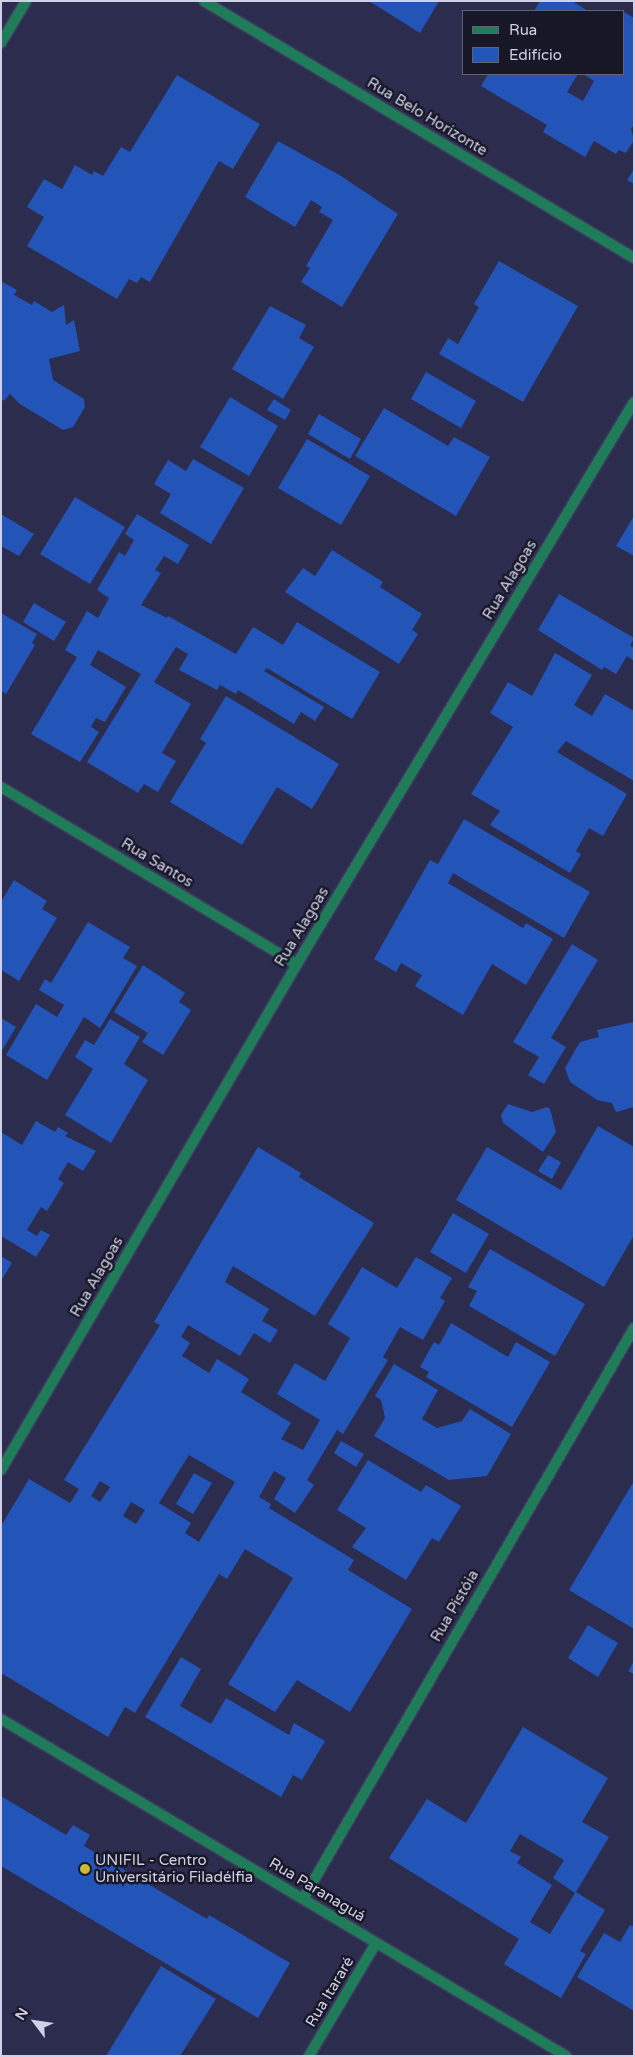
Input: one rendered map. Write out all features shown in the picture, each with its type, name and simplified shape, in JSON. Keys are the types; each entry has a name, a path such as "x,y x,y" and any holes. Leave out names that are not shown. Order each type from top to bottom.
{"street":[{"path":"1,43 26,1"},
{"name":"Rua Belo Horizonte","path":"204,1 634,258"},
{"name":"Rua Alagoas","path":"1,1470 298,964 634,402"},
{"name":"Rua Santos","path":"1,787 298,964"},
{"name":"Rua Pistóia","path":"303,1898 634,1328"},
{"name":"Rua Paranaguá","path":"1,1719 566,2056"},
{"name":"Rua Itararé","path":"309,2056 376,1943"}],"building":[{"path":"369,1 439,1 420,33"},
{"path":"540,1 572,1 586,10 535,10"},
{"path":"625,13 634,18 634,124 631,129 634,140 626,153 619,150 616,154 594,141 585,157 543,132 547,125 481,86 487,75 577,75 567,92 583,101 594,81 585,75 625,75"},
{"path":"177,75 260,124 233,169 219,161 150,282 141,277 137,283 129,279 117,299 27,246 44,217 27,207 44,179 62,189 75,165 92,175 94,171 103,176 121,147 130,152"},
{"path":"278,141 341,176 398,214 342,307 301,282 310,268 306,266 333,220 319,212 322,207 311,200 295,227 245,197"},
{"path":"634,169 634,184 627,180"},
{"path":"499,261 578,306 523,402 439,354 448,338 458,344 479,307 474,304"},
{"path":"1,281 17,290 14,295 32,305 34,301 52,312 64,305 66,325 74,320 80,351 49,359 53,380 84,399 85,407 73,427 63,430 20,404 10,394 4,401 1,399"},
{"path":"270,306 306,325 299,338 314,347 283,399 232,369"},
{"path":"426,372 476,401 461,428 411,399"},
{"path":"230,397 278,426 249,476 200,447"},
{"path":"274,399 291,410 285,420 267,410"},
{"path":"384,408 448,446 454,437 490,457 456,516 355,456"},
{"path":"319,414 361,439 350,459 308,434"},
{"path":"307,439 370,476 341,525 278,488"},
{"path":"193,459 244,488 211,544 160,513 171,494 154,484 168,460 186,471"},
{"path":"75,497 125,527 90,584 40,554"},
{"path":"1,514 34,534 19,556 1,546"},
{"path":"137,514 189,545 178,564 164,556 155,570 161,573 141,605 167,618 168,616 236,654 253,627 283,645 297,622 380,672 352,719 267,668 264,671 324,707 315,721 301,712 294,724 238,690 236,694 220,685 217,690 179,670 188,654 176,647 154,682 191,704 162,753 176,761 158,792 144,784 138,793 87,762 141,674 98,650 90,665 126,687 105,722 96,718 91,727 99,732 80,762 31,734 77,657 65,650 87,611 98,618 109,598 97,590 119,552 125,556 134,540 125,534"},
{"path":"634,516 634,556 616,546"},
{"path":"332,550 383,582 380,587 422,614 412,630 418,634 399,664 285,592 303,568 315,576"},
{"path":"559,594 634,638 630,646 634,648 634,661 627,656 616,674 604,667 602,670 538,630"},
{"path":"34,603 66,622 54,641 23,622"},
{"path":"1,613 37,634 32,643 35,645 6,694 1,691"},
{"path":"555,653 592,675 574,705 592,716 605,694 634,711 634,781 566,741 557,752 627,794 603,836 589,828 576,851 581,854 570,873 490,825 500,811 471,794 513,727 490,713 508,682 532,696"},
{"path":"226,696 339,764 312,809 277,787 242,845 170,802 206,743 200,739"},
{"path":"464,819 590,892 564,938 453,873 448,883 523,928 526,923 553,939 526,985 492,964 463,1015 415,986 422,975 401,963 396,972 374,959 430,860 438,864"},
{"path":"14,880 47,901 42,909 57,918 19,981 1,970 1,902"},
{"path":"88,922 130,947 123,958 137,966 100,1028 84,1017 47,1080 6,1055 36,1004 57,1017 64,1005 39,990 45,979 51,983"},
{"path":"572,944 598,960 551,1038 566,1047 544,1084 528,1075 539,1057 513,1042"},
{"path":"143,965 185,993 179,1002 191,1010 163,1055 142,1042 148,1033 114,1012"},
{"path":"1,1018 16,1027 1,1052"},
{"path":"110,1019 140,1037 124,1064 148,1080 111,1143 65,1115 93,1069 75,1057 85,1040 94,1045"},
{"path":"634,1022 634,1107 616,1112 612,1103 597,1100 570,1082 565,1068 580,1042 599,1037 597,1030"},
{"path":"508,1104 532,1112 547,1107 550,1109 556,1132 543,1152 503,1123 501,1115"},
{"path":"36,1121 55,1132 58,1127 68,1133 65,1136 96,1151 83,1171 68,1162 58,1179 64,1183 47,1211 41,1207 27,1230 37,1236 41,1230 50,1235 36,1257 1,1236 1,1132 22,1145"},
{"path":"598,1126 634,1147 634,1235 604,1287 456,1200 487,1147 561,1190"},
{"path":"258,1147 301,1173 299,1177 374,1223 315,1316 233,1266 225,1282 269,1309 262,1321 278,1330 270,1343 254,1333 240,1356 188,1325 181,1337 190,1343 182,1356 209,1373 217,1359 249,1379 241,1392 291,1423 281,1439 303,1450 320,1420 277,1394 295,1363 325,1381 350,1338 328,1324 362,1267 397,1288 416,1257 452,1278 440,1298 445,1301 423,1340 400,1327 383,1357 388,1360 343,1434 337,1430 307,1480 314,1485 295,1513 274,1499 286,1478 274,1471 259,1497 271,1504 269,1508 354,1560 348,1570 412,1609 350,1712 297,1680 275,1712 228,1684 293,1578 245,1549 227,1579 219,1574 135,1713 125,1707 108,1737 1,1673 1,1526 29,1479 70,1503 79,1489 64,1480 160,1325 154,1322","holes":["189,1455 235,1482 199,1542 185,1533 191,1523 159,1503","100,1481 110,1487 100,1502 91,1496","131,1502 145,1510 136,1524 123,1516"]},
{"path":"548,1155 561,1162 552,1179 538,1171"},
{"path":"453,1213 489,1234 466,1273 430,1252"},
{"path":"490,1249 585,1304 555,1356 469,1306 477,1291 468,1287"},
{"path":"1,1256 12,1263 1,1281"},
{"path":"451,1323 508,1357 516,1342 550,1362 512,1427 426,1377 429,1372 420,1367 434,1342 439,1345"},
{"path":"394,1364 438,1390 422,1419 437,1428 462,1421 470,1409 511,1434 487,1476 449,1480 374,1436 385,1418 381,1400 375,1396"},
{"path":"341,1441 364,1454 356,1467 334,1453"},
{"path":"368,1460 421,1492 426,1485 461,1506 439,1542 432,1538 406,1580 352,1547 366,1528 337,1510"},
{"path":"194,1473 212,1483 193,1514 176,1504"},
{"path":"634,1481 634,1629 569,1590"},
{"path":"588,1625 618,1643 598,1677 568,1658"},
{"path":"181,1657 201,1669 180,1706 211,1724 226,1698 289,1735 294,1723 325,1741 302,1780 293,1775 281,1797 145,1717"},
{"path":"634,1661 634,1674 628,1671"},
{"path":"523,1727 608,1778 582,1822 609,1837 576,1892 605,1910 580,1951 586,1954 561,1998 504,1964 519,1939 389,1858 427,1799 466,1823","holes":["520,1834 564,1860 553,1878 575,1893 550,1934 530,1922 552,1885 517,1863 521,1857 510,1851"]},
{"path":"1,1796 66,1835 73,1825 90,1835 84,1846 207,1919 209,1915 290,1963 258,2018 1,1866"},
{"path":"630,1925 634,1927 634,2011 577,1977 604,1933 620,1942"},
{"path":"161,1966 216,1999 180,2056 106,2056"}],"place":[{"name":"UNIFIL - Centro Universitário Filadélfia","path":"85,1869"}]}
